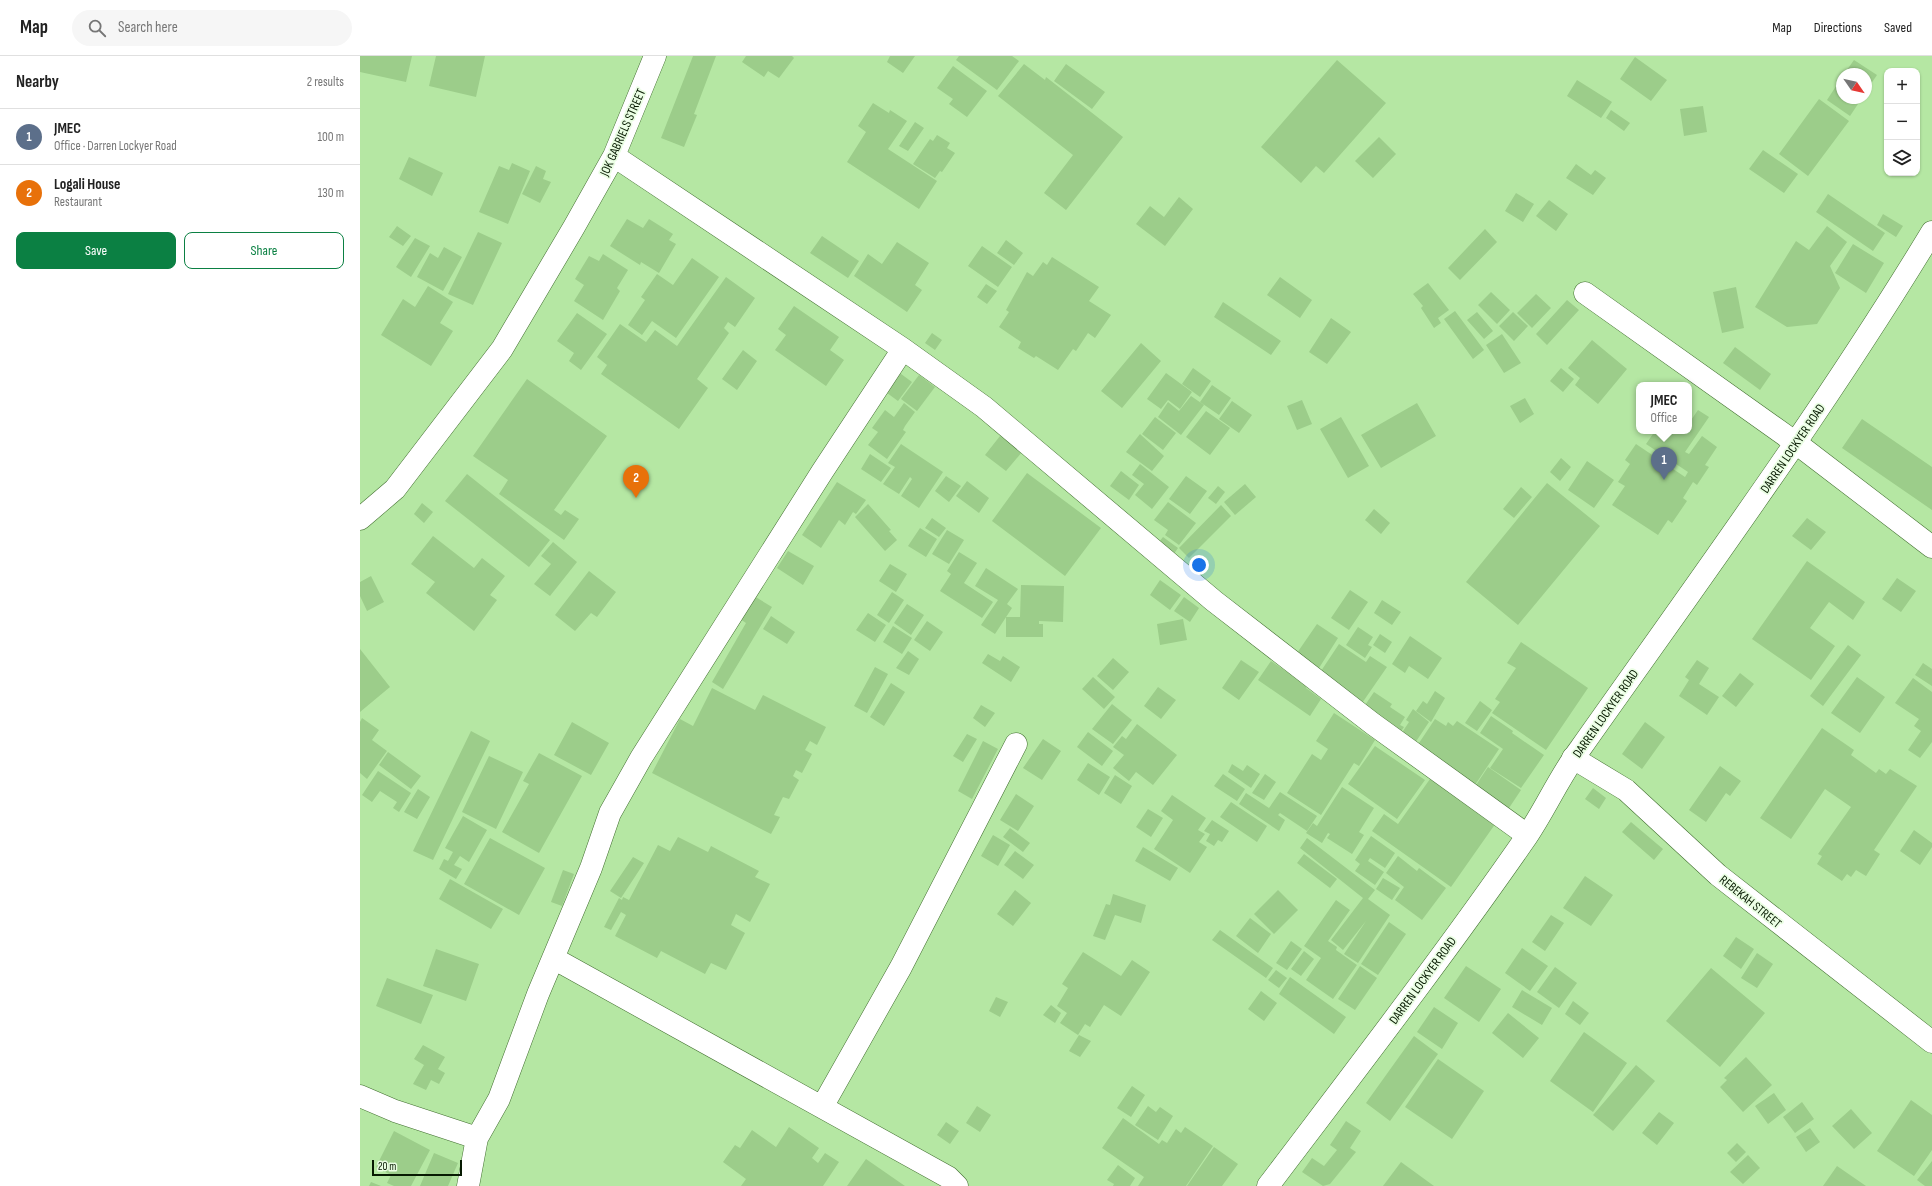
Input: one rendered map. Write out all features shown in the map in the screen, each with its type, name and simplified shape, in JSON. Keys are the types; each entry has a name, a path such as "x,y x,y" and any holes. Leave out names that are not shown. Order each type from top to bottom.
{"street":[{"name":"JOK GABRIELS STREET","path":"360,519 395,489 498,355 614,156 655,56"},
{"path":"614,156 984,407 1226,610 1373,724 1527,835"},
{"name":"DARREN LOCKYER ROAD","path":"1268,1186 1358,1067 1527,835 1573,758 1796,443 1896,292 1932,232"},
{"path":"1585,293 1796,443 1932,548"},
{"path":"468,1186 478,1138 499,1099 553,958 591,868 610,813 641,758 822,472 902,350"},
{"path":"822,1107 901,967 1016,744"},
{"name":"REBEKAH STREET","path":"1573,758 1626,790 1718,875 1932,1042"},
{"path":"553,958 948,1177 957,1186"},
{"path":"360,1096 395,1111 478,1138"}],"building":[{"path":"360,56 412,56 406,82 360,72"},
{"path":"436,56 485,56 476,97 429,86"},
{"path":"693,56 716,56 694,114 697,115 684,147 661,138"},
{"path":"746,56 792,56 794,58 779,78 768,71 764,77 742,62"},
{"path":"890,56 915,56 903,73 887,62"},
{"path":"959,56 1012,56 1019,61 997,90 956,60"},
{"path":"1635,57 1667,80 1651,101 1620,79"},
{"path":"1337,60 1386,103 1324,173 1316,166 1301,183 1261,147"},
{"path":"1854,60 1866,68 1848,68"},
{"path":"1024,64 1045,80 1046,77 1123,137 1066,210 1044,193 1073,155 998,96"},
{"path":"1066,64 1105,92 1092,109 1054,81"},
{"path":"953,66 987,91 967,117 949,104 953,99 937,88"},
{"path":"1872,72 1877,75 1872,82"},
{"path":"1577,80 1612,102 1601,118 1567,96"},
{"path":"1836,86 1836,104 1858,104 1850,116 1827,100"},
{"path":"1819,99 1849,121 1808,176 1779,154"},
{"path":"873,103 889,113 890,110 907,121 888,149 937,181 919,209 847,162 866,132 858,126"},
{"path":"1703,106 1707,132 1684,136 1680,109"},
{"path":"1611,110 1630,123 1624,131 1606,118"},
{"path":"915,122 924,128 908,151 899,146"},
{"path":"937,135 950,143 947,148 955,153 942,172 940,171 935,178 913,164 930,139 933,141"},
{"path":"1379,137 1396,154 1373,178 1355,161"},
{"path":"1763,150 1798,174 1784,193 1749,169"},
{"path":"409,157 443,173 432,196 399,179"},
{"path":"512,163 530,171 508,224 479,212 499,166 509,170"},
{"path":"1576,164 1591,175 1595,170 1606,178 1593,195 1566,178"},
{"path":"536,166 546,171 543,179 551,182 540,203 522,194"},
{"path":"1516,193 1534,204 1523,222 1505,211"},
{"path":"1828,194 1885,233 1873,251 1816,212"},
{"path":"1179,197 1193,209 1165,246 1136,224 1150,206 1164,217"},
{"path":"1549,200 1568,214 1556,231 1536,216"},
{"path":"1883,214 1903,226 1896,237 1877,225"},
{"path":"627,219 643,228 649,219 673,234 669,240 676,244 659,273 641,262 640,265 610,246"},
{"path":"397,226 411,236 403,246 389,237"},
{"path":"1827,226 1847,242 1830,266 1840,288 1817,324 1787,327 1755,307 1796,241 1809,250"},
{"path":"1485,229 1497,242 1460,280 1448,268"},
{"path":"478,232 502,243 473,305 448,294"},
{"path":"822,236 859,261 848,278 810,253"},
{"path":"415,238 430,246 411,277 396,267"},
{"path":"1006,240 1023,253 1014,265 997,253"},
{"path":"897,242 929,263 915,285 922,290 907,312 854,276 868,254 882,264"},
{"path":"1853,244 1884,263 1866,293 1835,273"},
{"path":"982,246 1012,267 998,287 968,266"},
{"path":"444,247 462,257 443,291 417,277 430,253 438,258"},
{"path":"603,254 628,270 617,288 620,291 603,320 574,301 584,285 575,279 589,256 599,261"},
{"path":"1052,257 1099,287 1089,301 1111,315 1095,338 1088,333 1076,351 1073,349 1058,370 1036,356 1034,358 1018,348 1021,342 999,327 1009,312 1006,310 1027,272 1033,276 1043,262 1047,265"},
{"path":"692,258 719,277 676,338 652,321 642,335 628,325 645,300 641,297 657,274 673,285"},
{"path":"726,277 755,298 735,327 728,322 724,328 729,333 697,379 708,388 679,429 601,374 607,365 597,357 620,324 646,342 655,330 677,346"},
{"path":"1280,277 1312,300 1300,318 1267,295"},
{"path":"1428,283 1449,310 1438,318 1441,323 1434,328 1421,308 1423,306 1413,294"},
{"path":"986,284 997,291 987,304 977,297"},
{"path":"428,286 453,302 440,323 453,331 431,366 381,335 403,299 415,307"},
{"path":"1736,287 1744,328 1722,333 1713,292"},
{"path":"1491,292 1510,310 1497,324 1478,305"},
{"path":"1536,294 1551,308 1532,328 1517,313"},
{"path":"1567,300 1579,310 1547,345 1536,334"},
{"path":"1223,302 1281,341 1271,355 1214,317"},
{"path":"794,306 839,337 830,350 844,360 826,386 775,350 786,335 778,329"},
{"path":"1455,311 1484,350 1473,359 1444,319"},
{"path":"1477,312 1493,331 1484,339 1467,320"},
{"path":"1513,312 1528,326 1514,341 1499,326"},
{"path":"577,313 607,334 581,370 569,361 574,353 557,341"},
{"path":"1331,318 1351,332 1327,364 1309,352"},
{"path":"932,333 942,340 935,350 925,343"},
{"path":"1502,334 1521,363 1504,373 1486,345"},
{"path":"1592,340 1627,369 1598,404 1575,385 1580,378 1568,368"},
{"path":"1141,343 1161,361 1122,408 1101,391"},
{"path":"1735,347 1771,374 1760,390 1723,363"},
{"path":"743,350 757,361 737,390 722,379"},
{"path":"1193,368 1211,381 1200,397 1182,384"},
{"path":"1561,368 1574,379 1563,392 1550,381"},
{"path":"897,371 912,382 898,401 883,390"},
{"path":"1166,373 1192,392 1180,409 1168,400 1161,409 1147,399"},
{"path":"919,375 935,387 917,411 901,399"},
{"path":"527,379 607,436 554,510 561,515 565,510 579,519 564,540 499,494 508,480 473,456"},
{"path":"1212,385 1231,398 1219,415 1200,402"},
{"path":"1191,396 1204,405 1181,435 1158,417 1168,402 1179,411"},
{"path":"1525,398 1534,414 1520,423 1510,406"},
{"path":"1302,400 1312,424 1297,430 1287,406"},
{"path":"1232,401 1252,415 1239,433 1219,419"},
{"path":"904,403 915,412 903,430 906,432 887,459 868,445 878,432 872,428 885,410 894,417"},
{"path":"1417,403 1436,436 1381,468 1361,435"},
{"path":"1698,410 1709,417 1685,452 1689,454 1702,436 1717,447 1705,465 1709,467 1697,485 1693,482 1683,498 1687,501 1672,523 1668,520 1658,535 1612,505 1625,486 1618,482 1630,464 1625,460 1636,444 1685,477 1688,472 1646,444 1653,434 1692,434 1692,419"},
{"path":"1206,411 1230,428 1210,455 1186,437"},
{"path":"1155,417 1176,433 1163,450 1142,434"},
{"path":"1341,417 1369,466 1348,478 1320,429"},
{"path":"1862,419 1932,467 1932,510 1842,448"},
{"path":"1140,434 1164,456 1152,471 1126,452"},
{"path":"1000,436 1022,452 1006,471 985,455"},
{"path":"901,444 943,472 919,508 901,496 912,479 910,477 899,494 883,484 895,467 888,463"},
{"path":"870,454 891,468 881,482 861,469"},
{"path":"1561,458 1571,467 1560,481 1550,472"},
{"path":"1587,461 1614,480 1594,508 1568,490"},
{"path":"1140,464 1169,487 1152,509 1135,495 1144,484 1132,475"},
{"path":"1121,471 1139,485 1129,500 1110,486"},
{"path":"1027,473 1101,528 1065,576 992,521"},
{"path":"467,474 550,540 529,567 445,501"},
{"path":"946,476 961,486 949,502 935,491"},
{"path":"1186,476 1207,491 1190,514 1169,499"},
{"path":"967,481 989,498 979,513 956,496"},
{"path":"837,482 866,500 856,514 853,512 845,525 839,520 821,548 802,535"},
{"path":"1547,483 1600,526 1518,625 1466,582"},
{"path":"1245,484 1256,497 1235,515 1224,502"},
{"path":"1218,486 1225,492 1216,504 1208,498"},
{"path":"1521,487 1532,497 1514,518 1503,509"},
{"path":"1168,502 1196,523 1179,545 1165,535 1168,530 1154,520"},
{"path":"422,503 433,512 424,523 414,514"},
{"path":"868,504 891,530 889,531 897,540 885,551 855,517"},
{"path":"1221,505 1231,516 1189,558 1179,548"},
{"path":"1374,509 1390,523 1381,534 1365,520"},
{"path":"932,518 946,528 939,537 925,528"},
{"path":"1807,518 1826,532 1811,550 1792,536"},
{"path":"920,528 937,539 926,557 908,546"},
{"path":"947,530 964,540 949,564 932,554"},
{"path":"433,536 474,568 482,558 505,576 490,595 497,600 474,631 426,593 435,582 411,564"},
{"path":"1163,537 1178,548 1171,558 1159,542"},
{"path":"553,542 577,562 550,596 534,584 551,564 541,556"},
{"path":"788,551 814,566 803,585 777,568"},
{"path":"959,552 977,563 964,583 993,602 982,618 940,591 951,574 947,571"},
{"path":"1807,561 1865,602 1853,620 1829,602 1810,628 1835,646 1811,680 1752,639"},
{"path":"890,564 907,574 896,592 879,581"},
{"path":"986,568 1018,589 1007,604 1012,608 995,634 981,625 998,600 975,586"},
{"path":"589,571 616,592 597,617 591,613 575,631 555,615"},
{"path":"371,576 384,602 367,611 360,596 360,582"},
{"path":"1897,578 1916,591 1901,612 1882,599"},
{"path":"1160,580 1181,595 1170,610 1150,595"},
{"path":"1021,585 1064,586 1063,622 1039,621 1039,624 1043,624 1043,637 1006,637 1006,617 1020,617"},
{"path":"1350,590 1368,602 1349,630 1331,618"},
{"path":"892,592 904,600 889,623 877,615"},
{"path":"754,596 772,607 723,689 712,682 746,623 740,619"},
{"path":"1184,597 1199,608 1190,622 1174,611"},
{"path":"1382,600 1401,612 1392,625 1374,613"},
{"path":"907,604 924,615 911,635 894,623"},
{"path":"868,613 886,625 875,642 856,630"},
{"path":"771,616 795,632 787,644 763,629"},
{"path":"1183,619 1187,640 1160,645 1157,624"},
{"path":"927,621 943,632 930,651 914,640"},
{"path":"1317,624 1338,638 1319,668 1297,653"},
{"path":"893,626 912,638 902,654 883,642"},
{"path":"1358,627 1373,637 1368,645 1372,647 1365,658 1346,645"},
{"path":"1380,634 1392,642 1385,653 1373,645"},
{"path":"1410,636 1442,658 1428,679 1409,666 1405,673 1392,664"},
{"path":"1521,642 1588,688 1546,750 1492,713 1500,702 1495,699 1516,668 1507,663"},
{"path":"1339,644 1366,662 1370,656 1387,667 1360,706 1317,677"},
{"path":"1848,645 1861,655 1823,706 1810,696"},
{"path":"360,649 390,687 360,712"},
{"path":"908,651 919,659 909,675 896,668"},
{"path":"988,654 1000,661 1003,656 1020,667 1011,682 982,663"},
{"path":"1113,658 1129,672 1113,690 1097,676"},
{"path":"1241,660 1259,672 1239,700 1222,688"},
{"path":"1697,660 1709,668 1699,684 1719,697 1707,715 1679,696 1689,680 1685,677"},
{"path":"1271,661 1287,672 1290,668 1310,682 1306,688 1321,699 1310,716 1258,680"},
{"path":"1923,663 1932,669 1932,686 1915,675"},
{"path":"875,667 888,674 867,713 854,706"},
{"path":"1740,673 1754,684 1736,707 1722,696"},
{"path":"1093,677 1115,697 1104,709 1082,689"},
{"path":"1857,677 1885,697 1860,733 1831,713"},
{"path":"1913,678 1932,692 1932,742 1920,758 1908,750 1921,731 1914,726 1919,719 1895,703"},
{"path":"891,683 905,692 884,726 870,717"},
{"path":"1158,687 1176,700 1161,719 1144,706"},
{"path":"712,688 755,710 763,695 826,727 817,745 810,741 805,750 812,754 802,773 796,770 793,776 799,780 789,799 783,797 774,815 780,817 771,834 652,773 680,719 693,726"},
{"path":"1435,691 1445,698 1431,722 1416,711 1423,701 1427,704"},
{"path":"1374,692 1392,704 1390,707 1405,717 1400,725 1404,727 1398,736 1361,711"},
{"path":"1480,701 1492,710 1477,731 1465,723"},
{"path":"1112,704 1132,720 1113,744 1092,729"},
{"path":"981,705 995,713 985,727 973,718"},
{"path":"1413,709 1429,722 1415,743 1401,734 1409,722 1406,720"},
{"path":"1334,713 1375,740 1359,766 1354,763 1321,815 1287,793 1312,754 1321,760 1328,749 1316,741"},
{"path":"1491,716 1513,731 1512,733 1544,755 1521,788 1490,768 1503,749 1480,733"},
{"path":"362,718 379,730 372,740 387,751 367,779 360,773 360,722"},
{"path":"1435,719 1446,726 1448,722 1453,726 1457,721 1499,749 1473,788 1417,746"},
{"path":"572,722 609,743 591,775 554,755"},
{"path":"1645,722 1665,737 1642,769 1622,754"},
{"path":"1137,724 1177,755 1153,785 1136,772 1129,781 1113,768 1124,755 1113,747 1122,736 1126,739"},
{"path":"1822,728 1854,750 1851,755 1876,773 1879,769 1886,774 1890,769 1917,786 1874,850 1880,854 1866,876 1856,870 1851,877 1847,874 1842,881 1817,864 1822,856 1818,854 1851,807 1825,789 1791,839 1760,818"},
{"path":"471,731 490,741 433,860 413,851"},
{"path":"1088,732 1113,751 1102,766 1077,747"},
{"path":"967,734 977,739 963,762 953,756"},
{"path":"1043,739 1061,751 1042,780 1023,768"},
{"path":"983,741 998,749 972,799 958,791"},
{"path":"1375,746 1425,780 1397,819 1348,784"},
{"path":"388,752 421,776 411,789 379,765"},
{"path":"539,753 582,776 539,853 502,832 529,784 523,781"},
{"path":"489,756 523,772 496,829 462,812"},
{"path":"1088,763 1110,777 1099,795 1077,780"},
{"path":"1232,764 1243,771 1247,765 1260,774 1251,788 1228,772"},
{"path":"1720,766 1741,781 1730,796 1726,793 1706,822 1689,810"},
{"path":"1488,767 1521,790 1507,811 1474,788"},
{"path":"378,771 411,793 399,812 393,808 397,802 380,791 372,802 362,795"},
{"path":"1223,774 1245,789 1237,801 1214,786"},
{"path":"1265,774 1276,782 1264,800 1252,793"},
{"path":"1115,775 1132,786 1121,804 1104,793"},
{"path":"1430,779 1463,802 1498,820 1451,887 1372,831 1384,814 1398,824"},
{"path":"1342,787 1374,808 1359,832 1364,835 1352,854 1327,838 1330,834 1328,833 1322,843 1306,833 1313,823 1317,826"},
{"path":"1593,788 1606,798 1599,809 1585,799"},
{"path":"418,789 430,797 417,819 404,812"},
{"path":"1280,792 1317,816 1307,831 1280,813 1278,815 1285,820 1279,831 1239,804 1246,793 1269,808"},
{"path":"1016,794 1034,806 1018,831 1000,820"},
{"path":"1172,795 1206,818 1198,830 1205,834 1199,842 1207,847 1190,873 1154,849 1173,820 1161,811"},
{"path":"1231,802 1267,826 1257,842 1220,817"},
{"path":"1148,809 1163,818 1151,837 1136,827"},
{"path":"463,816 487,830 469,862 460,856 454,865 462,869 456,879 439,869 444,859 448,861 453,852 445,848"},
{"path":"1212,820 1229,831 1222,842 1218,840 1214,846 1206,841 1210,834 1204,831"},
{"path":"1631,822 1663,849 1654,860 1622,832"},
{"path":"1010,828 1030,843 1023,852 1003,837"},
{"path":"1914,830 1932,843 1932,847 1920,865 1900,851"},
{"path":"993,835 1010,845 998,866 981,856"},
{"path":"1371,836 1395,853 1385,868 1370,858 1368,861 1384,872 1375,885 1355,871 1360,864 1355,860"},
{"path":"678,837 708,852 711,846 759,871 755,877 770,884 750,922 736,914 731,925 745,933 726,970 711,963 705,974 661,951 657,958 615,936 626,915 621,912 611,930 604,927 619,898 622,900 623,897 629,900 658,845 670,851"},
{"path":"490,838 545,868 519,915 464,884"},
{"path":"1307,838 1375,890 1368,899 1390,915 1358,963 1344,954 1366,921 1343,950 1331,940 1363,898 1300,848"},
{"path":"1143,847 1178,868 1170,881 1135,861"},
{"path":"1015,851 1034,865 1023,879 1004,865"},
{"path":"1304,854 1337,879 1330,888 1297,863"},
{"path":"1398,856 1417,871 1419,868 1446,888 1422,920 1395,900 1404,887 1386,873"},
{"path":"633,857 644,863 621,898 610,891"},
{"path":"563,870 574,874 562,906 551,902"},
{"path":"1585,876 1613,895 1591,926 1563,908"},
{"path":"1383,878 1400,888 1392,900 1376,889"},
{"path":"450,879 503,909 491,929 439,899"},
{"path":"1015,890 1031,903 1013,926 997,914"},
{"path":"1278,890 1298,910 1274,934 1254,914"},
{"path":"1113,894 1146,905 1141,923 1115,915 1105,940 1093,936 1106,904 1110,905"},
{"path":"1336,900 1350,910 1328,941 1337,947 1336,950 1357,965 1333,999 1306,980 1321,958 1304,946"},
{"path":"1551,915 1564,923 1545,951 1532,942"},
{"path":"1250,918 1271,934 1258,953 1236,936"},
{"path":"1389,922 1406,934 1378,975 1361,964"},
{"path":"1220,930 1273,968 1266,978 1212,940"},
{"path":"1736,937 1754,949 1741,969 1723,956"},
{"path":"1291,941 1302,949 1287,970 1276,963"},
{"path":"1522,948 1548,966 1530,991 1505,973"},
{"path":"436,949 479,964 466,1001 423,986"},
{"path":"1304,951 1314,959 1301,976 1291,969"},
{"path":"1083,952 1121,976 1132,960 1150,972 1121,1016 1104,1005 1090,1027 1085,1024 1078,1035 1060,1023 1067,1013 1057,1006 1068,988 1062,984"},
{"path":"1757,953 1773,964 1757,988 1741,978"},
{"path":"1360,966 1377,978 1355,1010 1338,999"},
{"path":"1466,966 1501,989 1479,1022 1444,998"},
{"path":"1555,967 1577,983 1559,1008 1537,992"},
{"path":"1711,968 1765,1013 1720,1067 1666,1021"},
{"path":"1276,970 1287,978 1279,988 1268,980"},
{"path":"1290,977 1346,1017 1334,1034 1279,994"},
{"path":"387,978 433,995 421,1024 376,1006"},
{"path":"1522,990 1552,1008 1542,1025 1512,1007"},
{"path":"1261,991 1277,1003 1264,1021 1248,1009"},
{"path":"996,997 1008,1002 1000,1017 989,1011"},
{"path":"1573,1001 1589,1013 1580,1025 1565,1014"},
{"path":"1051,1005 1061,1013 1055,1023 1043,1015"},
{"path":"1434,1007 1458,1023 1442,1049 1417,1032"},
{"path":"1508,1013 1539,1038 1523,1058 1492,1033"},
{"path":"1584,1032 1627,1063 1593,1112 1550,1081"},
{"path":"1079,1035 1091,1041 1080,1057 1069,1051"},
{"path":"1414,1036 1438,1054 1390,1121 1366,1103"},
{"path":"423,1045 445,1057 438,1069 445,1073 439,1084 431,1080 426,1090 413,1084 424,1065 414,1059"},
{"path":"1746,1057 1772,1085 1743,1112 1720,1087 1727,1080 1724,1078"},
{"path":"1438,1059 1484,1091 1452,1139 1405,1107"},
{"path":"1636,1065 1655,1081 1613,1131 1593,1115"},
{"path":"1132,1086 1145,1095 1131,1117 1117,1108"},
{"path":"1774,1093 1786,1110 1768,1124 1755,1106"},
{"path":"1911,1100 1932,1115 1932,1150 1914,1176 1877,1151"},
{"path":"1802,1102 1814,1119 1795,1133 1783,1117"},
{"path":"977,1106 991,1115 980,1132 966,1123"},
{"path":"1148,1106 1156,1112 1160,1107 1173,1116 1158,1140 1135,1125"},
{"path":"1851,1109 1872,1133 1854,1149 1832,1126"},
{"path":"1659,1112 1674,1123 1657,1145 1642,1133"},
{"path":"1123,1118 1159,1144 1162,1140 1167,1143 1176,1129 1181,1133 1185,1127 1213,1146 1186,1186 1138,1186 1144,1177 1102,1148"},
{"path":"1346,1121 1361,1131 1350,1148 1356,1152 1330,1184 1323,1186 1302,1172 1312,1158 1324,1166 1337,1150 1330,1145"},
{"path":"946,1122 959,1131 950,1144 937,1135"},
{"path":"789,1127 819,1148 812,1158 818,1163 825,1153 839,1162 823,1186 741,1186 746,1179 723,1162 735,1145 740,1148 752,1130 776,1147"},
{"path":"1810,1128 1820,1142 1806,1152 1796,1137"},
{"path":"394,1131 430,1150 411,1186 394,1186 387,1183 391,1175 376,1167"},
{"path":"1737,1143 1746,1152 1736,1162 1727,1153"},
{"path":"1214,1147 1238,1164 1222,1186 1187,1186"},
{"path":"434,1153 458,1163 448,1186 420,1186"},
{"path":"1748,1155 1760,1168 1743,1184 1730,1172"},
{"path":"866,1159 905,1186 847,1186"},
{"path":"1932,1161 1932,1186 1925,1186 1917,1180"},
{"path":"1401,1162 1434,1186 1383,1186"},
{"path":"1118,1165 1135,1178 1130,1186 1113,1186 1114,1184 1107,1180"},
{"path":"1837,1166 1866,1186 1823,1186"},
{"path":"371,1182 381,1186 369,1186"}],"place":[{"name":"JMEC","path":"1664,480"},
{"name":"Logali House","path":"636,498"}]}
